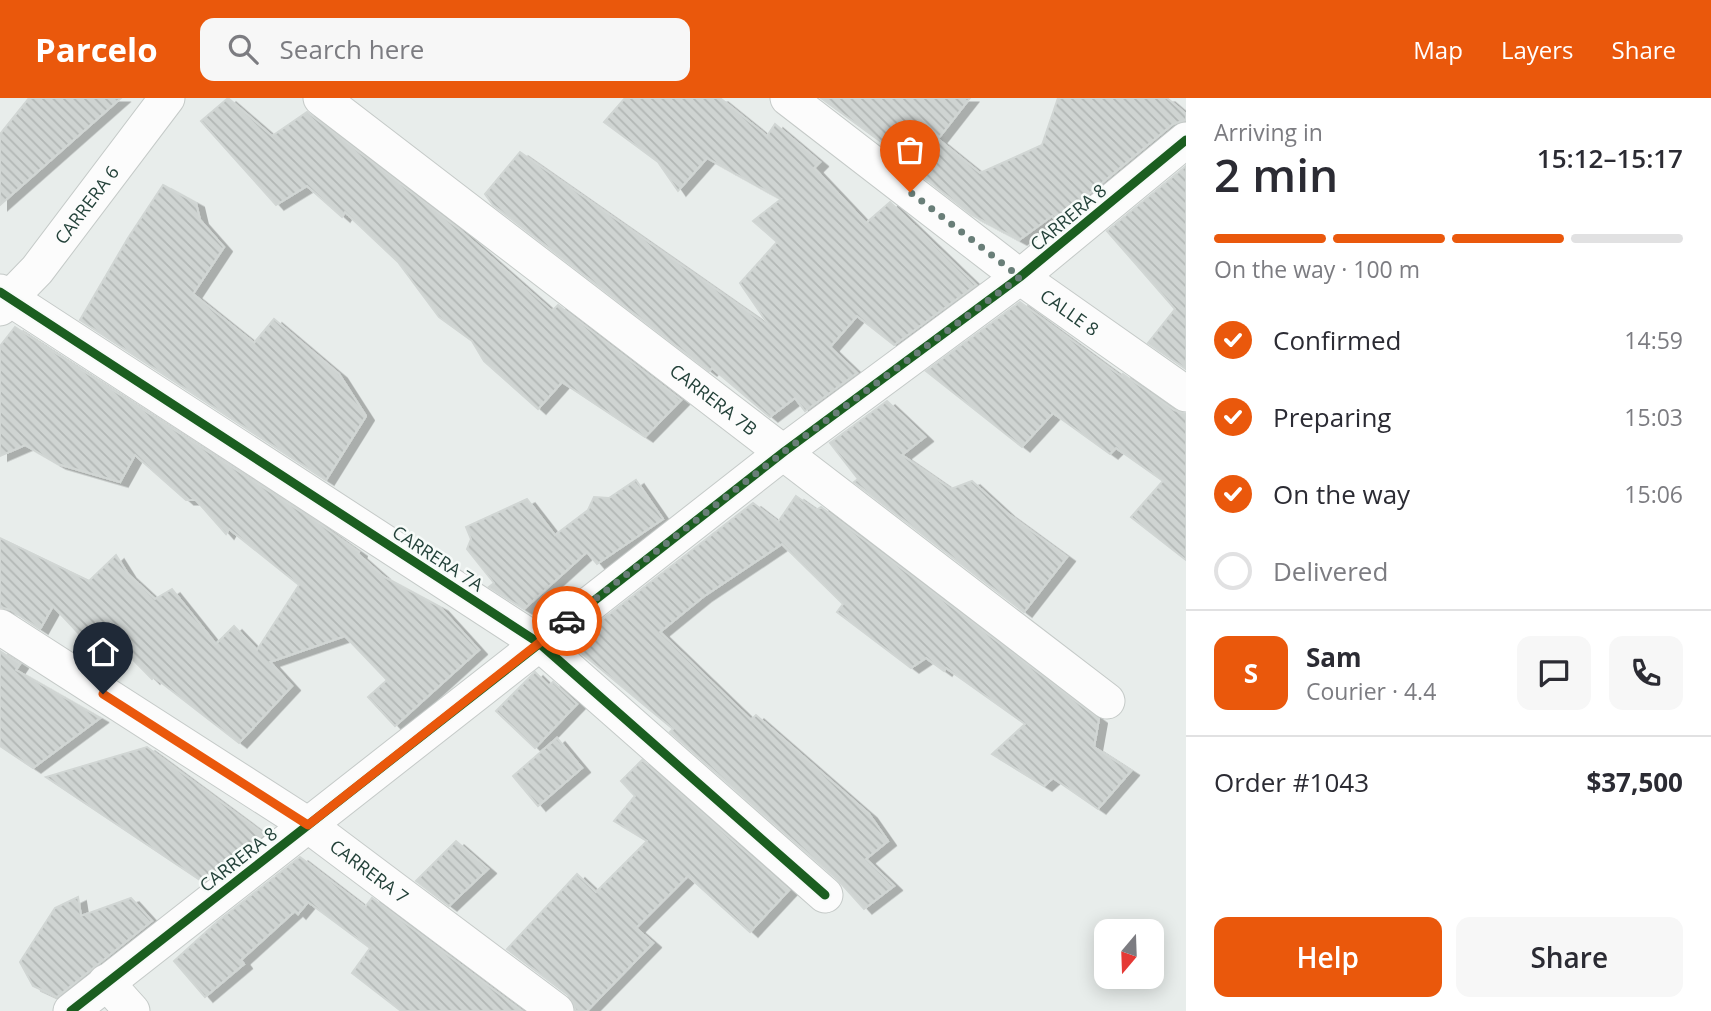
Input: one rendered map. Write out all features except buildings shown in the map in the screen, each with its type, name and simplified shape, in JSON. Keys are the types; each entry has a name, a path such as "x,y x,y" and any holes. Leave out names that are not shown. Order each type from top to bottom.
{"street":[{"name":"CARRERA 6","path":"3,299 37,270 167,98"},
{"name":"CARRERA 7B","path":"321,98 785,451 1107,701"},
{"name":"CALLE 8","path":"798,101 1020,277 1186,394"},
{"name":"CARRERA 8","path":"71,1011 785,451 1020,277 1186,140"},
{"name":"CARRERA 7A","path":"3,299 539,643 825,895"},
{"name":"CARRERA 7","path":"0,627 308,825 556,1011"},
{"path":"106,982 132,1011"}],"cycle path":[{"path":"71,1011 785,451 1020,277 1186,140"},
{"path":"0,292 539,643 825,895"}],"way so far":[{"path":"567,621 785,451 1020,277 910,192"}],"route":[{"path":"103,694 308,825 444,721 567,621"}]}
